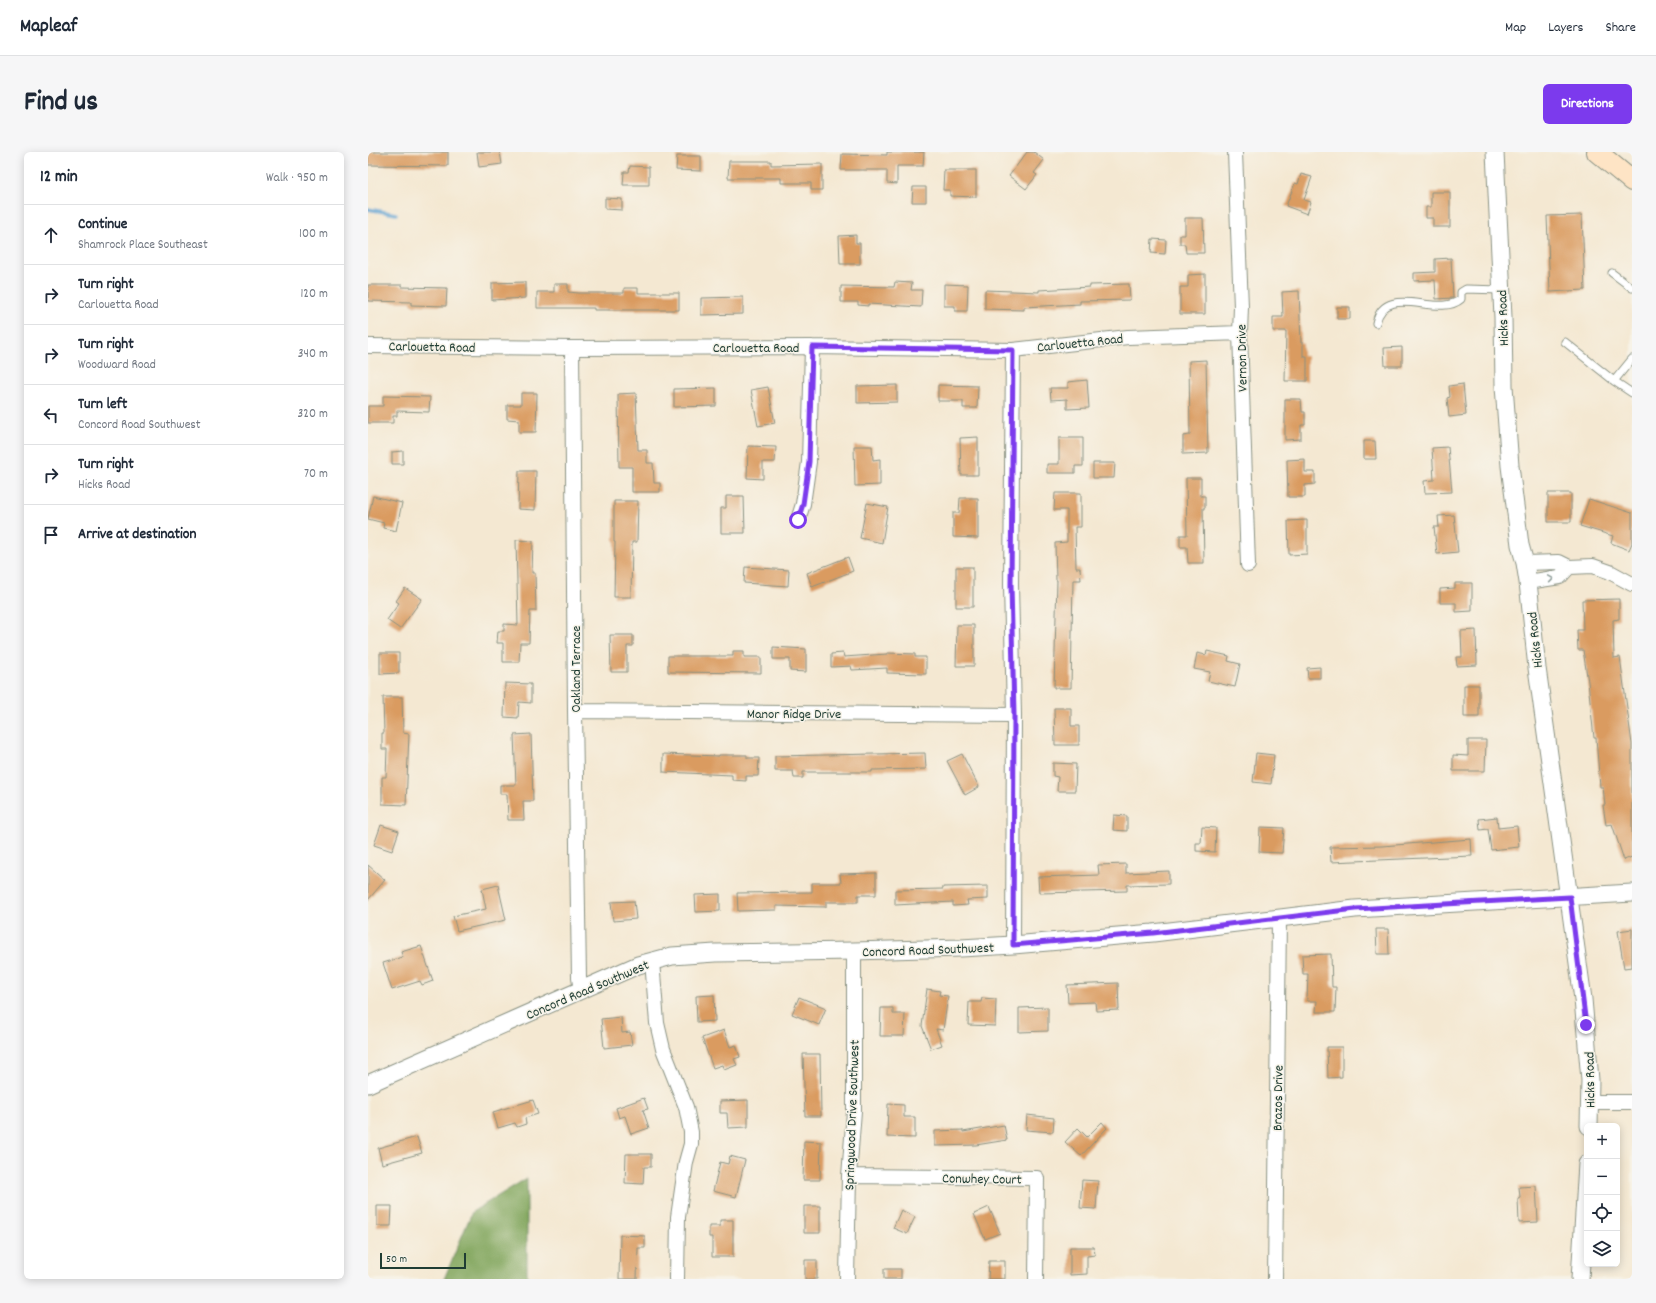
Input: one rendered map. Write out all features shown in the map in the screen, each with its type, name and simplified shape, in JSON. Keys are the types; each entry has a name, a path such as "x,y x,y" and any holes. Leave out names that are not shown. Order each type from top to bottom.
{"main road":[{"path":"1597,154 1632,181"}],"street":[{"name":"Vernon Drive","path":"1235,152 1248,565"},
{"name":"Hicks Road","path":"1497,156 1507,426 1520,545 1528,582 1537,668 1570,897 1586,1025 1590,1080 1589,1123"},
{"name":"Carlouetta Road","path":"368,346 572,348 812,347 1013,350 1128,337 1240,333"},
{"path":"798,520 803,504 809,462 812,347"},
{"name":"Oakland Terrace","path":"572,348 575,711 579,970 581,990"},
{"path":"1013,350 1011,585 1014,715 1013,945"},
{"path":"1525,563 1559,562 1570,567 1593,566 1610,572 1632,584"},
{"path":"1528,582 1560,577 1570,567"},
{"name":"Manor Ridge Drive","path":"575,711 1014,715"},
{"name":"Concord Road Southwest","path":"368,1084 638,965 652,960 672,956 715,953 854,951 1013,945 1153,933 1278,918 1406,906 1632,893"},
{"name":"Brazos Drive","path":"1275,1279 1278,918"},
{"name":"Springwood Drive Southwest","path":"846,1279 849,1176 854,1111 854,951"},
{"path":"652,960 657,1023 663,1049 686,1107 691,1132 691,1144 686,1162 678,1217 678,1279"},
{"path":"1590,1102 1632,1102"},
{"name":"Conwhey Court","path":"849,1176 1037,1178 1036,1279"},
{"path":"1580,1279 1585,1195"}],"lane":[{"path":"1612,273 1632,288"},
{"path":"1376,323 1381,310 1387,305 1415,302 1448,306 1461,299 1462,292 1466,289 1501,290"},
{"path":"1565,342 1614,381 1632,393"},
{"path":"1614,381 1632,359"}],"green space":[{"path":"527,1178 527,1279 444,1279 472,1212"}],"building":[{"path":"368,152 448,152 448,166 368,165"},
{"path":"477,152 500,152 502,164 479,167"},
{"path":"887,152 924,152 923,166 897,166 897,184 887,183 887,170 841,170 842,154 887,155"},
{"path":"1027,152 1034,152 1044,160 1034,173 1037,175 1026,189 1009,176"},
{"path":"677,156 701,156 701,171 676,170"},
{"path":"729,161 771,161 771,165 822,164 822,190 811,190 811,183 781,183 781,178 728,178"},
{"path":"630,166 649,167 649,185 623,185 624,172 629,172"},
{"path":"944,170 976,170 976,197 950,196 950,190 943,190"},
{"path":"1301,174 1312,177 1304,200 1311,202 1307,214 1286,206 1295,183 1298,184"},
{"path":"913,187 926,187 926,202 912,202"},
{"path":"1431,192 1450,192 1450,227 1433,227 1433,218 1426,218 1426,207 1431,207"},
{"path":"605,198 622,199 622,210 605,209"},
{"path":"1582,215 1585,290 1550,292 1547,216"},
{"path":"1185,218 1203,218 1204,253 1186,253 1185,244 1180,244 1180,235 1185,235"},
{"path":"856,235 856,243 860,243 860,264 840,264 839,236"},
{"path":"1152,239 1166,240 1165,254 1151,253"},
{"path":"1451,258 1453,298 1436,299 1435,280 1414,281 1414,273 1435,272 1435,259"},
{"path":"1205,274 1205,314 1180,314 1180,287 1188,287 1188,275"},
{"path":"525,282 525,298 492,300 492,283"},
{"path":"895,282 912,283 911,290 922,290 921,307 868,304 868,306 858,305 858,302 841,302 841,286 894,287"},
{"path":"554,284 568,284 568,292 579,293 624,293 624,288 638,288 638,293 679,293 679,310 537,308 537,292 554,292"},
{"path":"944,284 968,285 967,311 955,311 955,306 944,306"},
{"path":"1129,284 1130,300 1080,301 1080,304 1024,307 1024,310 985,309 985,290 1039,292 1039,290 1090,287 1090,285"},
{"path":"368,285 402,285 402,287 447,288 446,306 411,305 411,302 368,301"},
{"path":"1299,291 1301,343 1303,343 1303,356 1307,356 1307,381 1285,381 1286,331 1273,331 1273,317 1283,317 1282,292"},
{"path":"743,297 743,314 701,315 701,298"},
{"path":"1337,307 1350,307 1350,319 1337,319"},
{"path":"1402,347 1402,366 1385,366 1384,348"},
{"path":"1206,360 1208,453 1183,454 1183,436 1190,435 1189,361"},
{"path":"1087,380 1089,408 1067,409 1067,399 1051,400 1050,388 1068,388 1068,382"},
{"path":"1463,384 1466,415 1449,417 1447,398 1450,397 1449,386"},
{"path":"897,385 897,402 857,403 857,386"},
{"path":"938,385 978,386 977,408 963,408 963,401 938,401"},
{"path":"768,387 775,423 758,426 751,390"},
{"path":"716,388 716,406 674,407 674,389"},
{"path":"521,393 537,393 536,432 519,432 519,420 507,419 507,405 521,405"},
{"path":"636,393 638,450 647,450 647,463 653,463 654,483 660,483 660,492 632,492 632,467 619,467 618,394"},
{"path":"383,396 430,397 429,412 397,411 397,416 393,416 393,423 368,423 368,406 383,406"},
{"path":"1285,399 1301,399 1302,412 1305,412 1305,425 1301,425 1301,439 1285,440"},
{"path":"978,437 978,475 961,475 960,438"},
{"path":"1059,438 1083,438 1083,466 1075,466 1075,473 1047,473 1047,464 1059,464"},
{"path":"1364,441 1375,441 1376,459 1364,459"},
{"path":"748,446 776,447 775,462 763,462 763,479 747,478"},
{"path":"854,446 872,446 873,460 880,459 880,485 855,486"},
{"path":"1448,447 1452,492 1425,493 1424,481 1434,480 1432,448"},
{"path":"403,451 403,464 392,464 392,452"},
{"path":"1305,459 1305,472 1315,472 1315,484 1305,485 1305,497 1288,497 1287,460"},
{"path":"1093,463 1115,463 1114,478 1093,478"},
{"path":"519,471 536,471 535,510 518,509"},
{"path":"1186,478 1201,478 1201,496 1205,496 1205,508 1203,508 1204,563 1188,563 1187,547 1180,547 1180,535 1187,535"},
{"path":"1055,493 1081,493 1081,527 1075,527 1076,568 1080,568 1081,580 1073,580 1071,688 1054,688 1057,580 1055,543 1067,542 1067,510 1054,510"},
{"path":"1548,493 1571,493 1571,522 1548,522"},
{"path":"373,496 402,503 396,531 383,528 384,523 368,519"},
{"path":"726,496 744,496 745,533 721,533 721,508 726,508"},
{"path":"960,498 978,498 978,538 953,537 953,513 959,513"},
{"path":"1589,499 1632,513 1632,543 1629,550 1611,543 1613,536 1580,526"},
{"path":"614,501 638,501 637,542 632,542 631,597 614,597"},
{"path":"867,503 888,507 882,543 860,538"},
{"path":"1454,515 1458,552 1437,554 1434,527 1439,527 1438,516"},
{"path":"1307,520 1307,554 1289,555 1288,521"},
{"path":"516,540 533,541 532,573 535,573 536,611 530,611 529,643 520,643 519,662 503,662 503,643 497,643 498,631 504,631 504,624 518,625"},
{"path":"848,557 853,571 812,587 807,573"},
{"path":"745,567 789,570 788,586 744,583"},
{"path":"956,567 973,567 973,607 956,607"},
{"path":"1455,583 1472,583 1472,611 1456,612 1456,603 1440,603 1440,589 1455,588"},
{"path":"405,588 422,599 400,629 387,620 399,603 396,601"},
{"path":"1619,599 1619,619 1613,620 1614,658 1620,657 1632,744 1632,857 1624,860 1612,824 1606,825 1603,805 1605,805 1603,787 1600,787 1596,738 1594,738 1588,682 1583,650 1578,650 1577,630 1583,630 1582,600"},
{"path":"957,625 974,625 974,666 956,666"},
{"path":"1476,630 1477,665 1457,666 1456,657 1462,657 1461,631"},
{"path":"610,635 633,635 633,646 627,646 627,672 611,672"},
{"path":"773,647 806,649 806,672 790,671 790,659 773,659"},
{"path":"733,651 744,651 744,657 761,657 761,673 668,672 668,656 733,656"},
{"path":"1207,651 1229,656 1228,661 1240,664 1235,687 1208,681 1210,672 1194,669 1197,653 1206,655"},
{"path":"380,653 399,653 399,673 380,674"},
{"path":"843,653 844,657 887,653 915,654 915,657 926,657 926,674 887,673 887,668 852,670 851,666 831,667 831,654"},
{"path":"1320,667 1320,678 1308,678 1307,668"},
{"path":"505,683 531,684 531,703 519,702 518,718 504,717"},
{"path":"1464,685 1479,685 1479,717 1464,717"},
{"path":"383,697 402,697 403,733 409,734 406,805 382,804 382,777 386,777 387,749 382,749 382,733 384,733"},
{"path":"1054,708 1071,708 1071,726 1079,726 1079,745 1055,745"},
{"path":"531,734 533,801 523,801 524,820 508,820 507,794 500,794 500,785 516,785 514,735"},
{"path":"1468,740 1486,740 1485,771 1453,771 1453,755 1468,756"},
{"path":"925,753 926,769 872,770 872,772 803,772 803,778 794,778 793,771 775,771 775,756"},
{"path":"1256,753 1274,755 1271,784 1253,782"},
{"path":"663,754 719,756 747,755 747,758 759,758 758,776 746,776 746,781 732,780 732,775 663,772"},
{"path":"962,754 979,787 965,795 947,761"},
{"path":"1053,763 1076,764 1075,791 1057,791 1058,777 1053,776"},
{"path":"1114,815 1127,816 1127,831 1113,830"},
{"path":"1497,817 1498,828 1517,826 1519,847 1491,850 1488,829 1480,830 1479,819"},
{"path":"381,825 399,831 392,851 374,845"},
{"path":"1202,827 1216,828 1215,852 1196,851 1196,843 1201,843"},
{"path":"1260,827 1284,828 1282,853 1259,852"},
{"path":"1471,839 1472,856 1331,862 1330,847 1382,846"},
{"path":"1126,864 1126,873 1169,871 1169,884 1127,885 1127,891 1039,893 1038,877 1099,875 1098,865"},
{"path":"368,865 385,880 368,900"},
{"path":"876,873 876,895 858,895 858,902 826,902 826,907 776,906 776,910 738,911 737,893 812,892 812,883 841,883 840,874"},
{"path":"498,885 506,920 457,931 453,916 486,909 482,889"},
{"path":"988,886 988,899 967,900 968,905 953,906 953,902 895,905 895,890"},
{"path":"720,894 720,911 696,912 695,895"},
{"path":"634,901 636,919 613,921 611,902"},
{"path":"1376,929 1388,929 1389,954 1377,954"},
{"path":"1632,929 1632,967 1624,968 1618,931"},
{"path":"421,946 433,981 422,985 420,981 392,990 383,963 403,957 401,952"},
{"path":"1331,954 1332,987 1336,987 1335,1012 1316,1012 1317,1001 1307,1001 1308,974 1303,974 1302,955"},
{"path":"1118,983 1119,1010 1096,1011 1095,1002 1068,1003 1067,985"},
{"path":"927,989 940,991 939,995 948,996 943,1030 936,1029 942,1045 931,1049 922,1026"},
{"path":"714,995 715,1021 697,1022 696,996"},
{"path":"799,997 826,1008 819,1025 792,1014"},
{"path":"982,998 996,999 995,1026 968,1025 969,1002 981,1002"},
{"path":"1048,1007 1048,1031 1019,1032 1019,1008"},
{"path":"881,1008 893,1008 893,1014 905,1014 904,1036 880,1036"},
{"path":"621,1017 622,1033 630,1032 632,1045 604,1048 601,1019"},
{"path":"724,1030 730,1047 736,1045 740,1057 734,1059 737,1065 724,1070 722,1065 713,1068 702,1038"},
{"path":"1327,1047 1342,1047 1342,1077 1328,1078"},
{"path":"803,1054 820,1054 821,1116 805,1116"},
{"path":"644,1098 648,1109 643,1110 649,1128 631,1134 625,1116 619,1118 616,1108"},
{"path":"533,1100 538,1114 525,1118 526,1124 517,1127 515,1123 498,1128 493,1112"},
{"path":"748,1100 748,1127 728,1128 727,1113 720,1113 720,1101"},
{"path":"888,1104 904,1105 904,1117 915,1117 915,1138 887,1137"},
{"path":"1027,1115 1054,1118 1053,1132 1026,1130"},
{"path":"1102,1122 1107,1128 1081,1156 1065,1142 1078,1128 1087,1137"},
{"path":"1004,1125 1007,1140 976,1145 935,1146 935,1131 963,1130 963,1132"},
{"path":"417,1137 422,1153 382,1164 378,1148"},
{"path":"804,1141 821,1142 820,1180 803,1180"},
{"path":"626,1154 651,1154 651,1167 644,1167 643,1184 625,1183"},
{"path":"730,1156 745,1160 736,1197 713,1191 720,1162 728,1164"},
{"path":"1082,1180 1098,1181 1096,1209 1080,1208"},
{"path":"1536,1186 1538,1222 1519,1223 1519,1187"},
{"path":"377,1206 392,1206 391,1226 377,1226"},
{"path":"804,1206 820,1206 820,1233 804,1233"},
{"path":"989,1207 1000,1233 985,1239 974,1214"},
{"path":"901,1210 915,1217 907,1234 893,1228"},
{"path":"720,1220 733,1220 733,1257 712,1257 712,1237 709,1237 709,1226 720,1226"},
{"path":"620,1235 645,1236 645,1248 638,1248 637,1279 619,1279"},
{"path":"1070,1247 1094,1247 1095,1255 1087,1256 1087,1274 1070,1275"},
{"path":"805,1260 817,1260 817,1279 805,1279"},
{"path":"989,1261 1005,1261 1005,1279 988,1279"},
{"path":"884,1269 901,1269 901,1279 884,1279"}],"waterway":[{"path":"368,209 396,214"}],"route":[{"path":"798,520 808,479 812,347 1013,350 1011,585 1014,715 1013,945 1153,933 1355,909 1570,897 1586,1025"}]}
